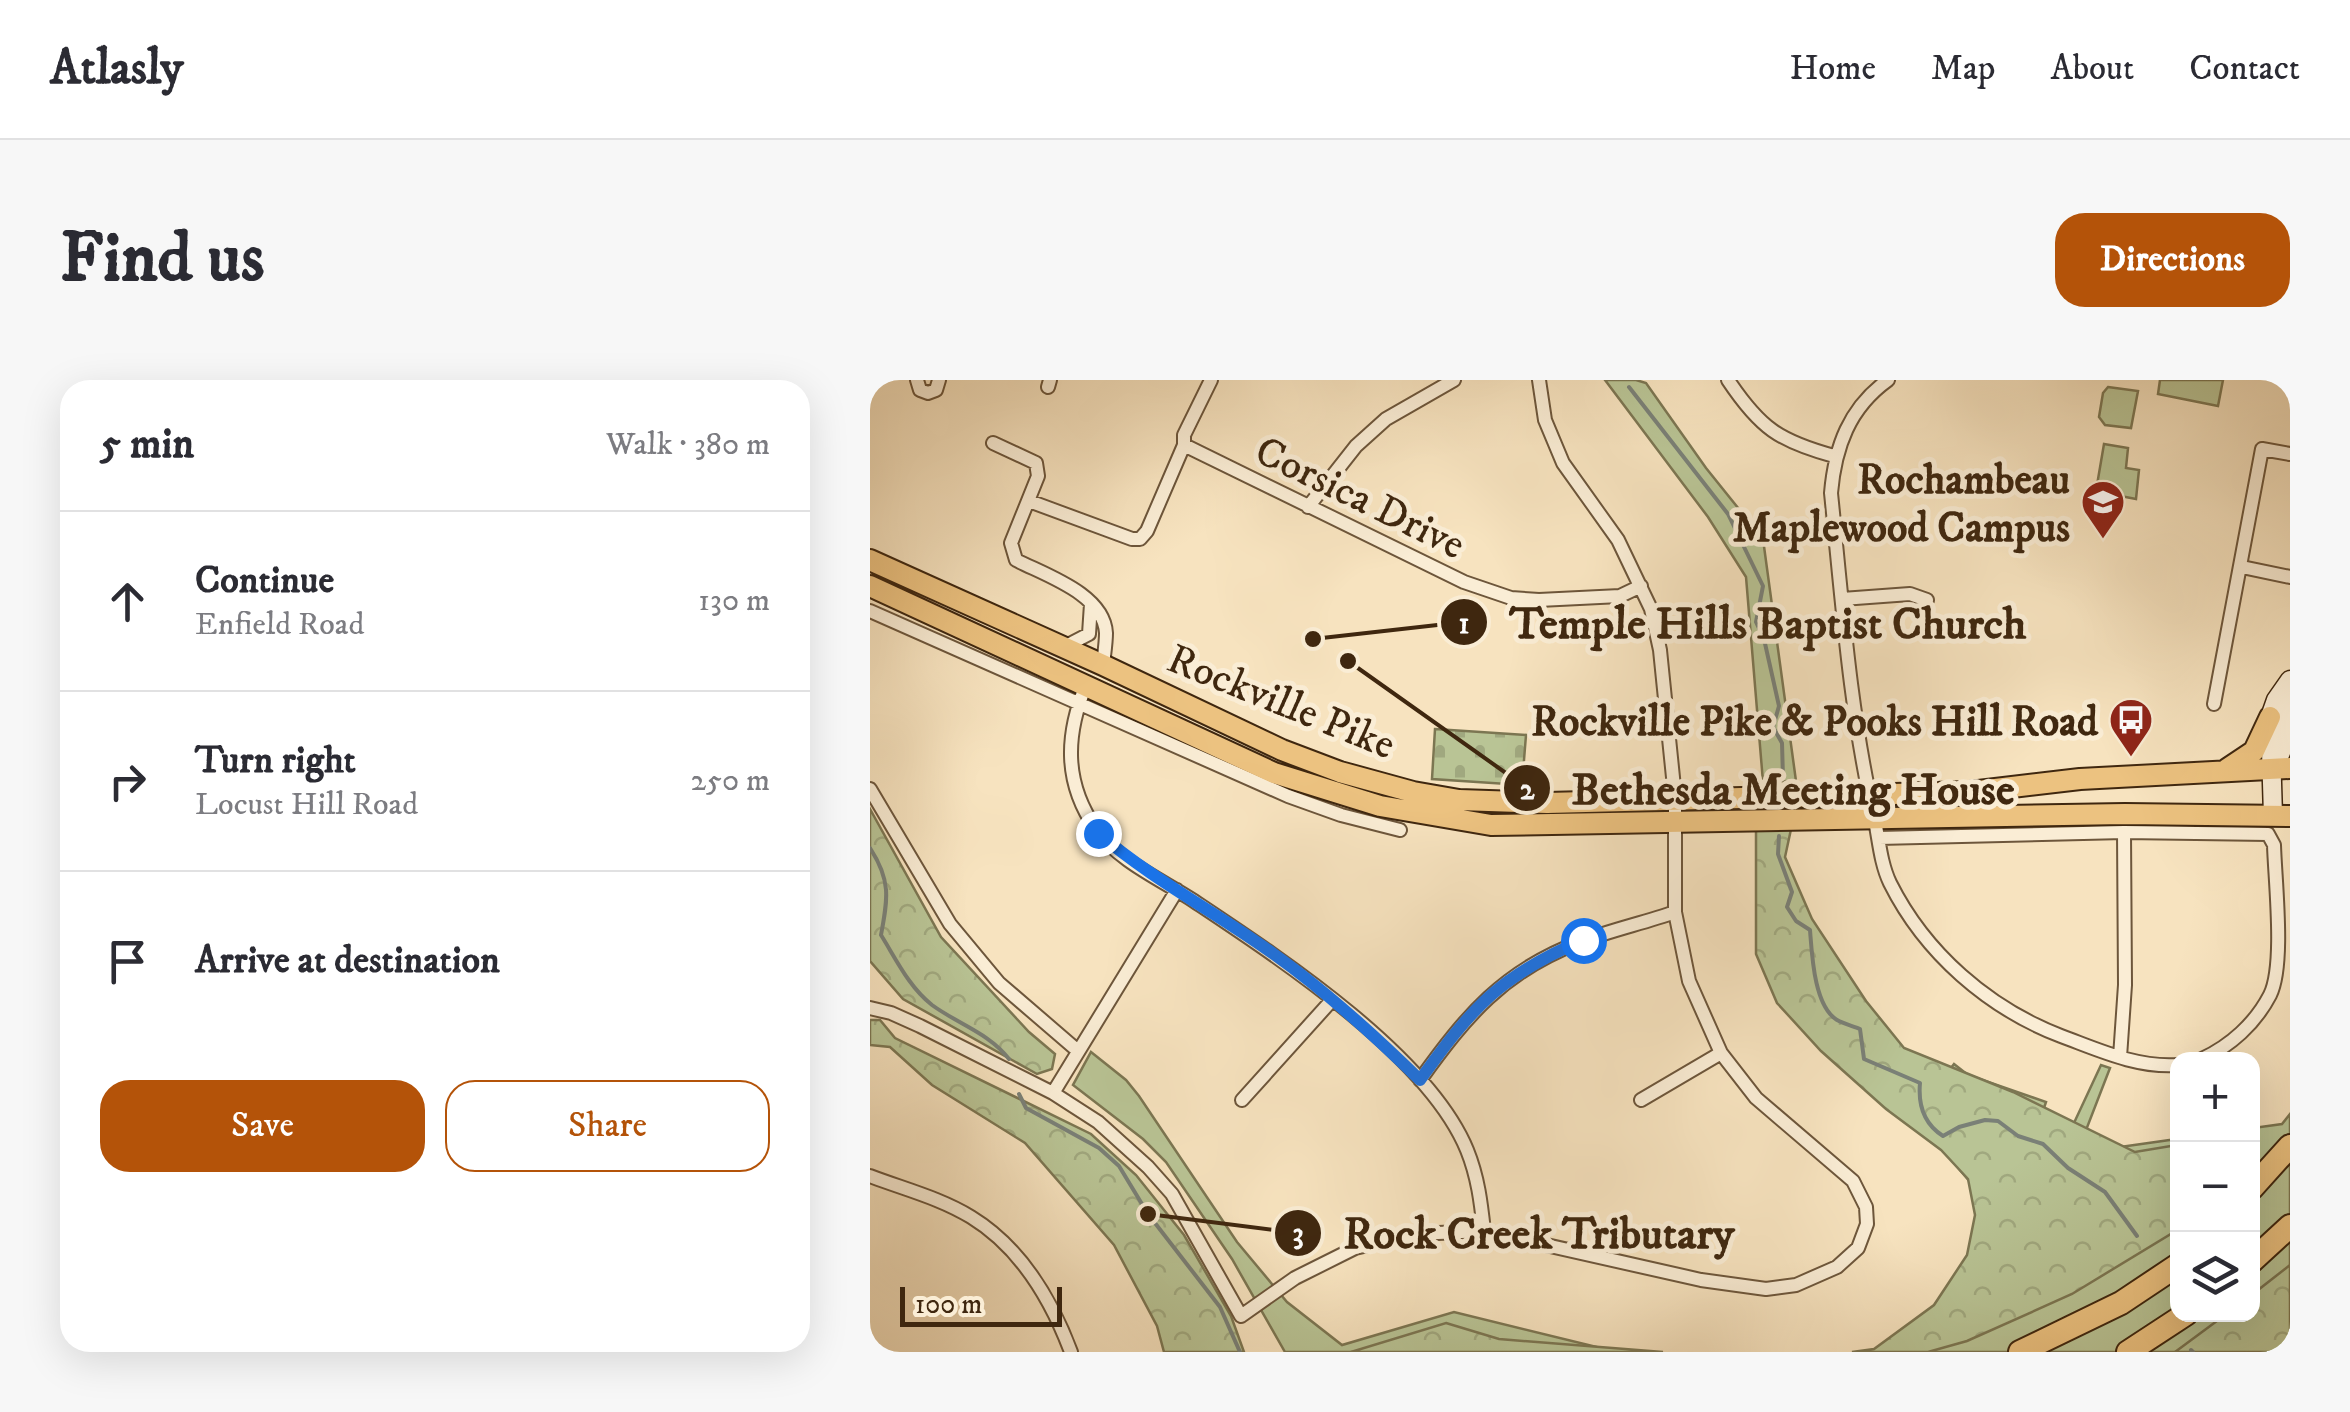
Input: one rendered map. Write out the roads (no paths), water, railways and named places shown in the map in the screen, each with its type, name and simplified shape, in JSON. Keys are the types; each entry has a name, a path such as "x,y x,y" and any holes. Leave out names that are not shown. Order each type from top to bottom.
{"highway":[{"path":"2260,1179 2290,1146"},
{"path":"2260,1193 2290,1164"},
{"path":"2260,1254 2290,1226"},
{"path":"2020,1352 2106,1310 2170,1270"},
{"path":"2128,1352 2174,1322"}],"main road":[{"name":"Rockville Pike","path":"870,560 1282,750 1340,772 1459,800 1531,802 1970,792 2080,778 2282,768"},
{"name":"Rockville Pike","path":"870,586 1083,695 1274,774 1380,806 1490,825 1877,828 2277,822"},
{"path":"1064,648 1083,695 1106,679 1146,695 1164,694"},
{"path":"2226,770 2249,756 2270,717"}],"street":[{"path":"916,380 920,390 928,393 936,390 938,380"},
{"path":"1029,501 1132,540 1140,538 1147,531 1210,380"},
{"path":"1308,507 1356,446 1386,418 1454,380"},
{"path":"870,1008 920,1026 1053,1093 1098,1122 1172,1194 1242,1316 1295,1278 1355,1248 1415,1234 1484,1232 1746,1288 1796,1285 1837,1267 1858,1248 1867,1224 1866,1206 1853,1181 1756,1098 1721,1054 1689,981 1675,912 1675,798 1660,650 1651,610 1618,540 1563,463 1545,420 1539,380"},
{"path":"1728,380 1768,430 1797,446 1834,456"},
{"path":"1888,380 1872,392 1849,422 1834,456 1831,494 1868,792 1890,883 1927,939 1962,977 2003,1009 2120,1058 2170,1065"},
{"name":"Corsica Drive","path":"1184,440 1308,507 1464,582 1511,598 1620,596 1641,586"},
{"path":"993,444 1036,463 1038,476 1012,543 1016,560 1080,594 1091,604 1103,620 1106,632 1103,665"},
{"path":"2214,704 2262,449 2290,454"},
{"path":"2242,568 2290,577"},
{"path":"1842,598 1910,594 1927,600"},
{"path":"1064,648 1089,634 1091,604"},
{"name":"Rockville Pike","path":"870,611 1083,695 1288,796 1400,830"},
{"path":"2282,768 2270,717 2290,680"},
{"path":"1083,695 1070,733 1071,774 1078,801 1098,833 1130,860 1275,955 1332,1000 1420,1080 1466,1148 1480,1186 1484,1232"},
{"path":"2215,1052 2240,1036 2272,993 2278,944 2274,845 2285,714 2290,702"},
{"path":"870,790 950,924 998,983 1078,1051"},
{"name":"Rockville Pike","path":"1877,828 2124,832 2277,822"},
{"path":"2120,1058 2125,985 2124,832"},
{"path":"1053,1093 1177,890"},
{"path":"1420,1080 1464,1019 1520,971 1583,940 1675,912"},
{"path":"1242,1100 1332,1000"},
{"path":"1641,1100 1721,1054"},
{"path":"870,1176 947,1204 974,1219 1021,1261 1049,1300 1071,1352"}],"waterway":[{"path":"1629,387 1728,514 1763,586 1756,622 1764,639 1779,706 1773,727 1782,743 1783,778"},
{"path":"1779,836 1778,854 1792,892 1787,907 1796,921 1810,930 1813,966 1823,1004 1840,1021 1860,1029 1864,1059 1920,1083 1924,1113 1943,1136 1959,1127 1998,1121 2018,1136 2043,1144 2068,1168 2105,1192 2137,1236"},
{"path":"870,848 882,870 886,890 881,935 904,972 932,1005 983,1035 1009,1059"},
{"path":"1019,1094 1026,1108 1099,1148 1119,1166 1148,1214 1220,1307 1240,1352"}],"place":[{"name":"Rochambeau Maplewood Campus","path":"2103,540"},
{"name":"Temple Hills Baptist Church","path":"1313,639"},
{"name":"Bethesda Meeting House","path":"1348,661"},
{"name":"Rockville Pike & Pooks Hill Road","path":"2131,758"},
{"name":"Rock Creek Tributary","path":"1148,1214"}]}
